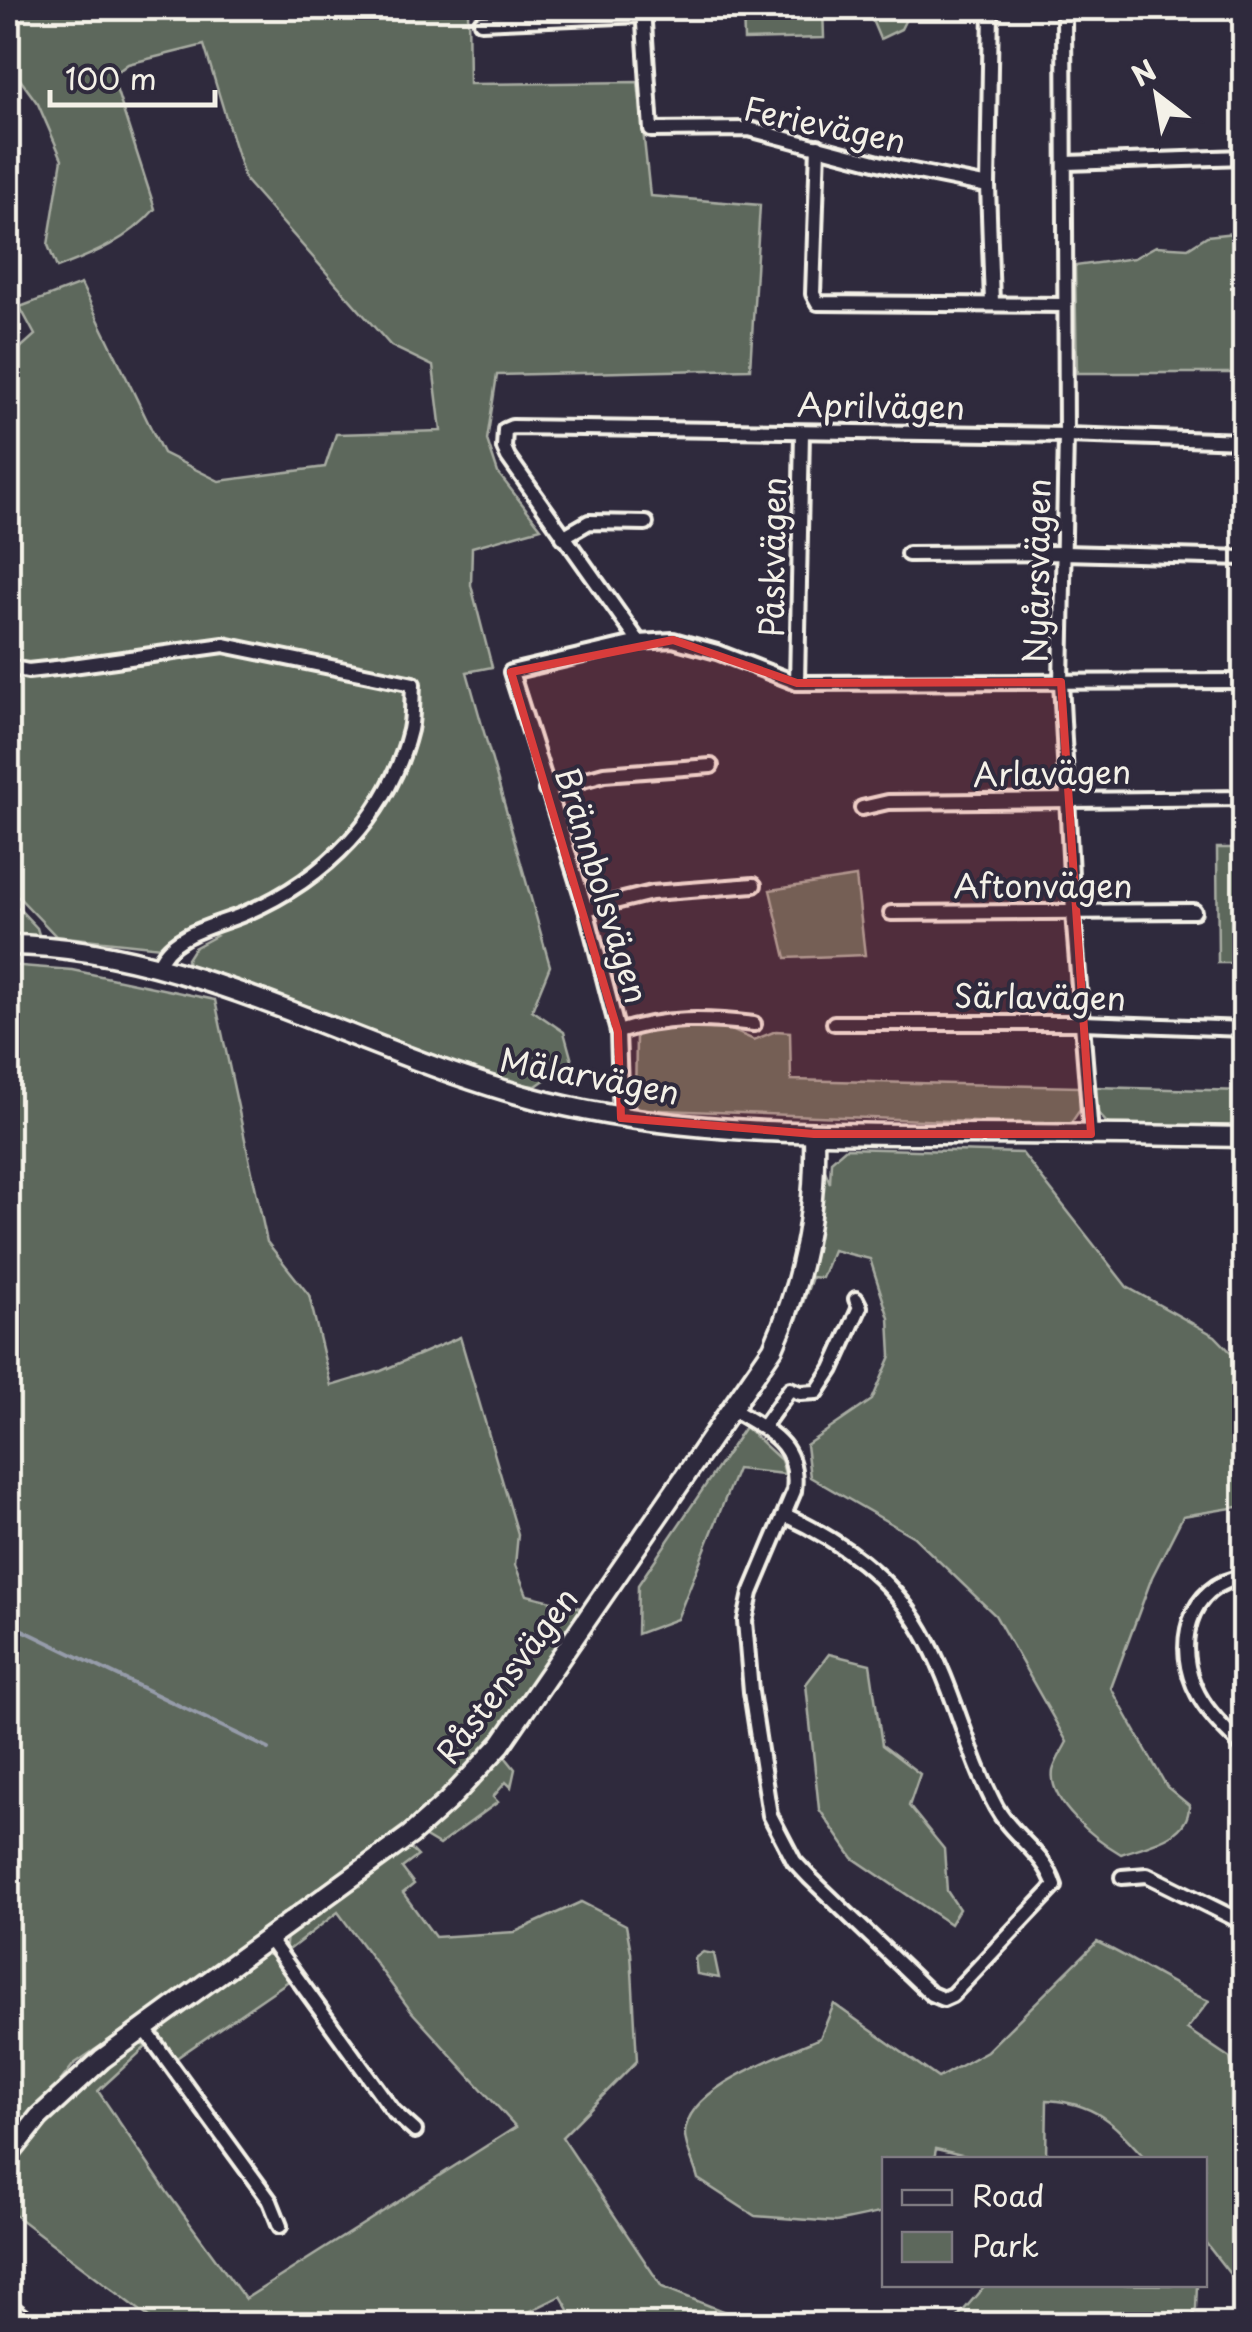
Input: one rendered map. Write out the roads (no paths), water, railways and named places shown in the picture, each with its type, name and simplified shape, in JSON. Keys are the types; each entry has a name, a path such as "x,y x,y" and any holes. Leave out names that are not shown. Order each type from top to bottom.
{"street":[{"path":"991,8 988,186 992,303"},
{"name":"Nyårsvägen","path":"1064,8 1066,435 1062,682 1091,1134"},
{"path":"481,22 643,11"},
{"name":"Ferievägen","path":"643,11 651,130 749,129 898,168 988,186"},
{"path":"818,146 813,294 818,303 1064,305"},
{"path":"1066,163 1244,157"},
{"name":"Aprilvägen","path":"563,537 504,448 505,430 516,427 1066,435 1244,441"},
{"name":"Påskvägen","path":"798,683 802,432"},
{"path":"646,523 588,522 563,537 639,642 691,643 798,683 1244,680"},
{"path":"908,554 1244,558"},
{"name":"Brännbolsvägen","path":"620,1118 618,1032 586,909 511,672 639,642"},
{"path":"8,667 28,671 224,645 414,684 410,728 397,770 352,841 322,870 286,894 172,945 158,967"},
{"path":"546,790 604,774 712,766"},
{"name":"Arlavägen","path":"862,808 888,802 1244,798"},
{"path":"586,909 652,892 754,885"},
{"name":"Aftonvägen","path":"892,913 1194,911"},
{"name":"Mälarvägen","path":"8,944 55,945 115,955 188,975 480,1084 620,1118 814,1134 1244,1137"},
{"path":"618,1032 689,1018 754,1024"},
{"name":"Särlavägen","path":"834,1022 1083,1023 1244,1029"},
{"name":"Råstensvägen","path":"8,2156 70,2086 410,1834 448,1801 501,1744 773,1348 798,1287 810,1226 814,1134"},
{"path":"763,1427 790,1389 817,1392 848,1338 860,1307 856,1299"},
{"path":"732,1409 780,1440 796,1473 794,1491 751,1593 745,1621 770,1815 794,1860 809,1876 932,1994 943,1999 952,1995 1055,1886 1050,1869 999,1813 975,1765 936,1660 905,1606 864,1562 828,1534 785,1515"},
{"path":"1244,1577 1226,1579 1206,1593 1193,1610 1185,1634 1185,1660 1198,1694 1244,1748"},
{"path":"1122,1876 1148,1875 1244,1923"},
{"path":"268,1939 394,2112 415,2131"},
{"path":"144,2028 270,2201 280,2226"},
{"path":"8,2306 34,2324"}],"waterway":[{"path":"8,1623 269,1749"}]}
